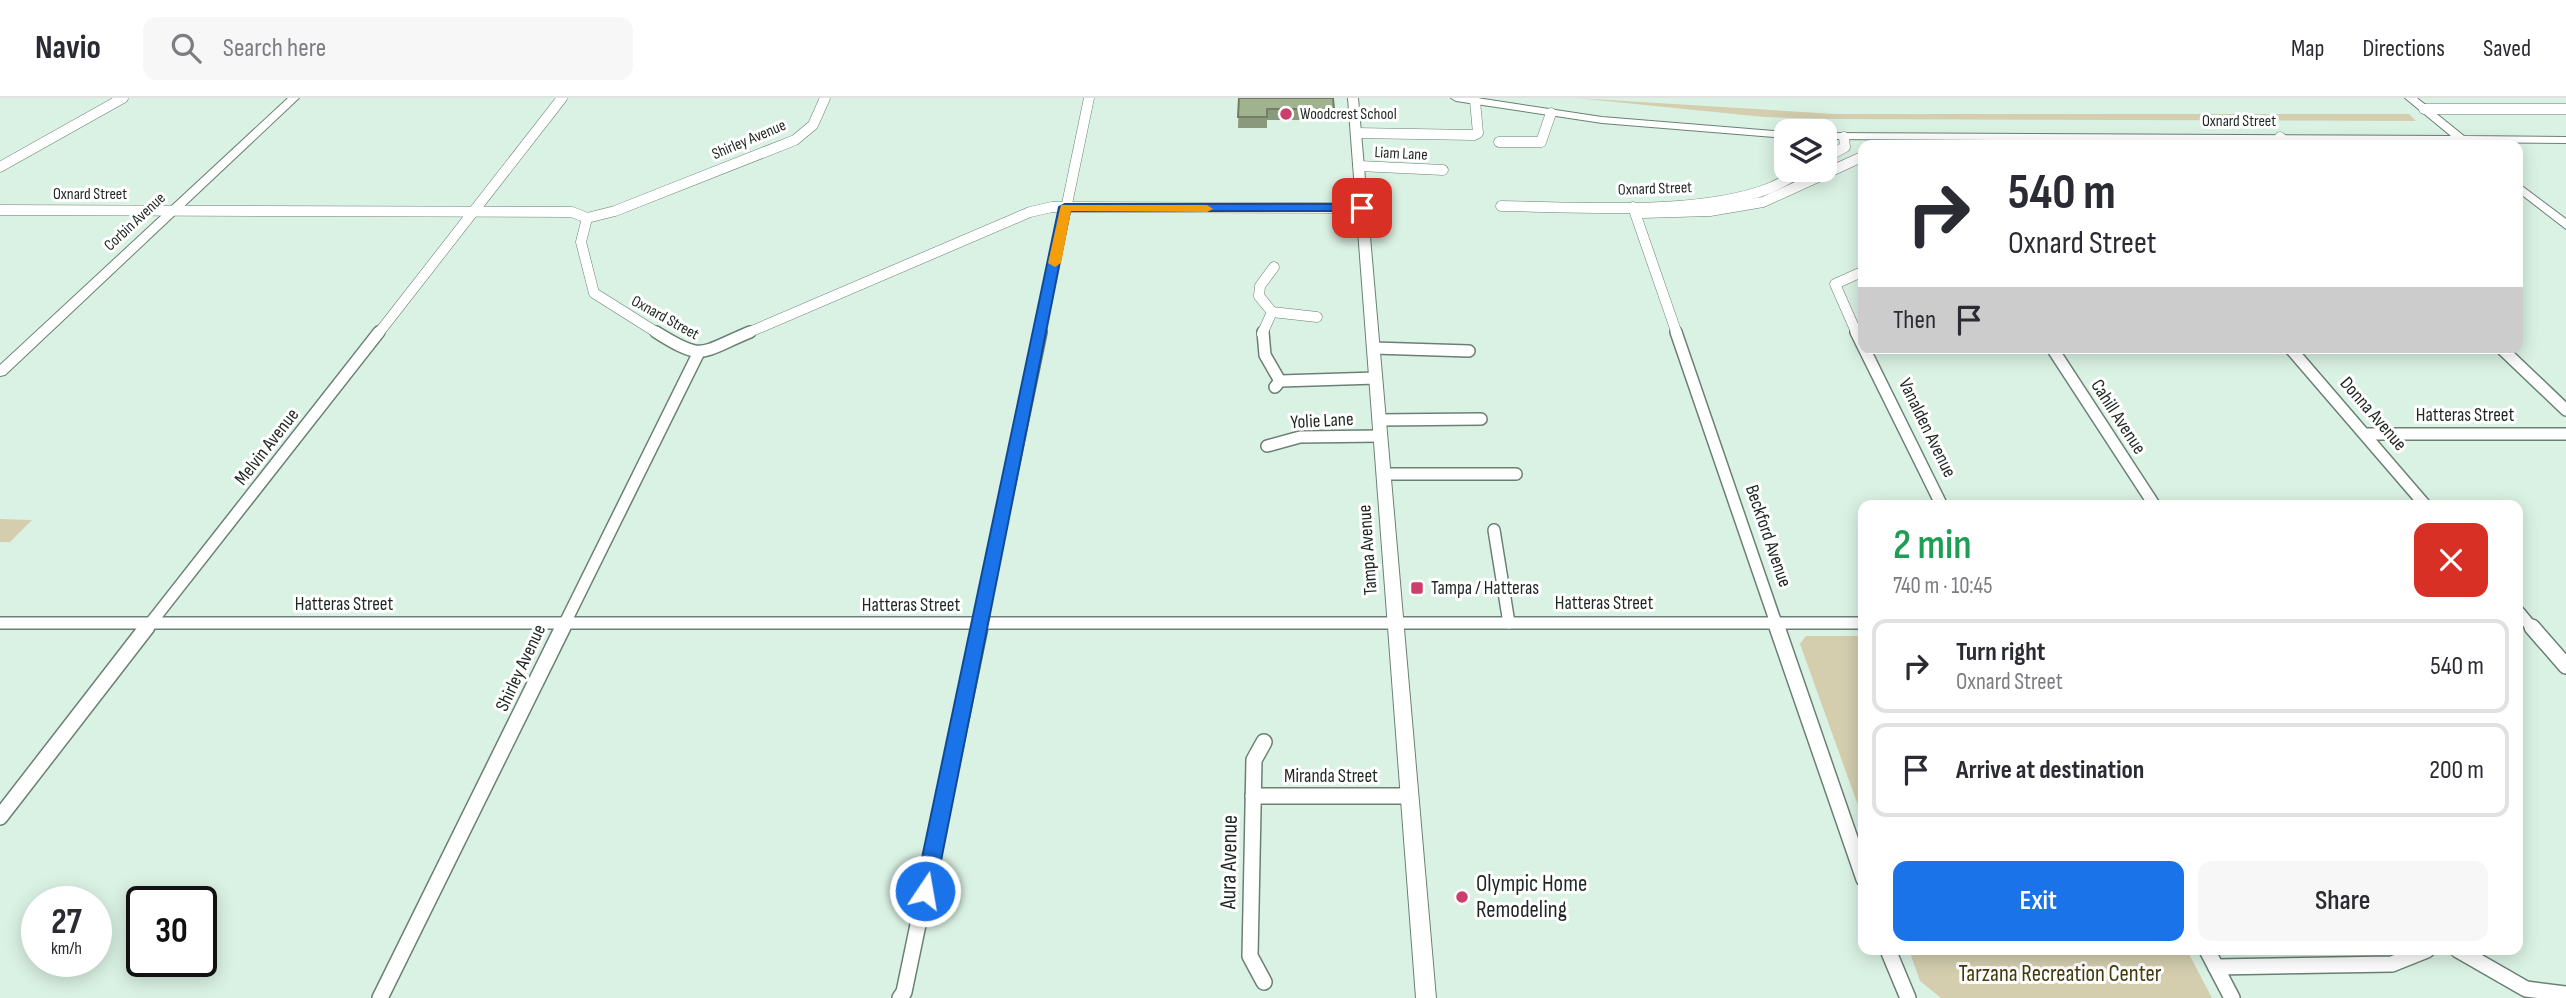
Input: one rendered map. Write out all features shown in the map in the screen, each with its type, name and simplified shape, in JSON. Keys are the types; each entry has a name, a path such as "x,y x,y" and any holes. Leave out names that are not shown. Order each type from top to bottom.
{"main road":[{"name":"Corbin Avenue","path":"0,372 294,98"},
{"name":"Tampa Avenue","path":"1353,98 1426,998"},
{"path":"1457,98 1654,125 1774,134"},
{"path":"2410,98 2462,140"},
{"name":"Oxnard Street","path":"1837,137 1897,140"},
{"name":"Oxnard Street","path":"2523,141 2566,140"},
{"path":"2523,190 2566,225"}],"street":[{"path":"0,167 123,98"},
{"name":"Melvin Avenue","path":"0,817 562,98"},
{"name":"Shirley Avenue","path":"587,218 615,211 786,145 809,130 825,98"},
{"path":"900,998 904,992 982,624 1089,98"},
{"path":"1356,133 1474,135 1478,133 1475,101"},
{"path":"2424,109 2566,109"},
{"path":"1499,142 1541,142 1551,113"},
{"path":"1837,151 1845,147 1844,137"},
{"name":"Oxnard Street","path":"1502,206 1710,211 1763,202 1858,159"},
{"name":"Liam Lane","path":"1359,166 1443,170"},
{"name":"Oxnard Street","path":"1634,210 1740,197 1781,182"},
{"name":"Oxnard Street","path":"0,210 563,211 587,218 581,242 594,293 676,345 698,354 1030,212 1065,207 1362,208"},
{"name":"Beckford Avenue","path":"1634,210 1858,862"},
{"path":"1274,267 1260,286 1259,296 1272,312 1317,317"},
{"name":"Vanalden Avenue","path":"1858,274 1835,284 1835,290 1858,336"},
{"path":"1272,312 1260,333 1261,345 1277,384 1376,378"},
{"path":"1374,348 1469,351"},
{"name":"Shirley Avenue","path":"380,998 416,931 563,624 698,354"},
{"name":"Vanalden Avenue","path":"1867,354 1939,500"},
{"name":"Cahill Avenue","path":"2056,354 2151,500"},
{"name":"Donna Avenue","path":"2295,354 2421,500"},
{"path":"2507,354 2566,410"},
{"name":"Yolie Lane","path":"1267,446 1300,437 1481,419"},
{"name":"Hatteras Street","path":"2365,434 2566,433"},
{"path":"1383,474 1516,474"},
{"path":"1494,530 1509,623"},
{"path":"2523,617 2566,666"},
{"name":"Hatteras Street","path":"0,623 1858,623"},
{"name":"Aura Avenue","path":"1264,742 1254,760 1251,956 1264,982"},
{"name":"Miranda Street","path":"1253,796 1409,796"},
{"path":"1890,955 1908,998"},
{"path":"2210,955 2232,998"},
{"path":"2216,967 2392,964 2414,955"},
{"path":"2466,955 2526,989 2566,994"}],"green space":[{"path":"1576,98 1835,114 2409,114 2416,121 1837,119 1764,117"},
{"path":"0,519 32,520 10,542 0,542"},
{"path":"1806,636 1858,636 1858,805 1800,644"},
{"name":"Tarzana Recreation Center","path":"1911,955 2190,955 2212,998 1941,998 1920,981"}],"building":[{"path":"1239,98 1333,98 1334,109 1267,109 1267,117 1238,117"}],"slow traffic":[{"path":"1055,263 1065,207 1207,209"}],"place":[{"name":"Woodcrest School","path":"1286,114"},
{"name":"Tampa / Hatteras","path":"1417,588"},
{"name":"Olympic Home Remodeling","path":"1462,897"}],"route":[{"path":"925,891 1065,207 1362,208"}]}
